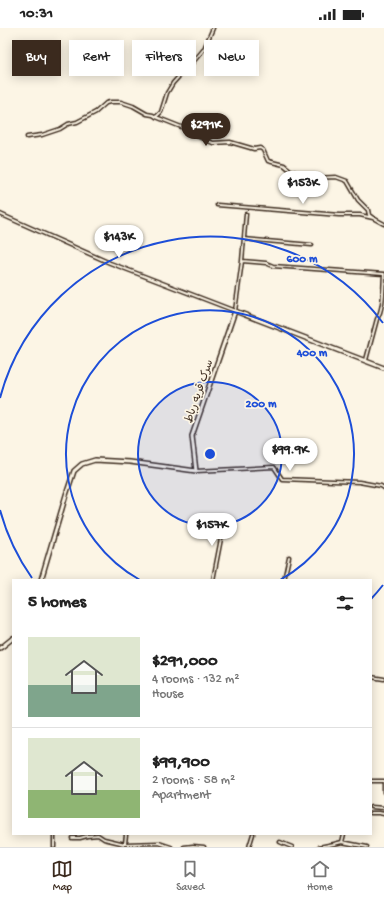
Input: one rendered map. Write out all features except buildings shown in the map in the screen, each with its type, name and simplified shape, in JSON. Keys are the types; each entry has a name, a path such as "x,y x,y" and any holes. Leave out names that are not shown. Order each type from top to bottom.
{"street":[{"path":"156,117 161,112 167,93 173,83 189,68 204,50 213,28"},
{"path":"27,137 42,135 60,129 68,124 78,122 96,112 106,103 122,102 134,106 147,114 153,115 194,132 199,137 212,143 230,142 254,149 260,148 263,150 268,161 284,165 290,170 299,174 315,178 336,177 347,181 358,200 368,210 369,215 384,224"},
{"path":"217,205 339,215 360,215 373,218"},
{"path":"0,214 110,263 384,368"},
{"path":"235,311 242,261 246,214"},
{"path":"244,239 312,245"},
{"path":"242,261 266,263 273,266 384,274 380,315 377,319 366,360"},
{"name":"سرک قریه رباط","path":"196,471 192,436 235,311"},
{"path":"41,579 74,471 82,464 95,460 130,462 196,471 274,467 282,479 359,482 381,486 384,488"},
{"path":"213,579 225,518"},
{"path":"284,579 289,557"},
{"path":"0,648 12,639"},
{"path":"372,677 384,679"},
{"path":"372,781 384,782 384,792"},
{"path":"372,808 384,808"},
{"path":"372,813 384,814"},
{"path":"54,835 54,847"},
{"path":"72,838 98,835 104,839 124,844 160,843 171,847"},
{"path":"124,844 126,835"},
{"path":"249,847 253,835"},
{"path":"342,842 344,835"},
{"path":"280,842 292,847"},
{"path":"319,847 334,846 342,842 367,847"},
{"path":"184,847 204,847"}]}
